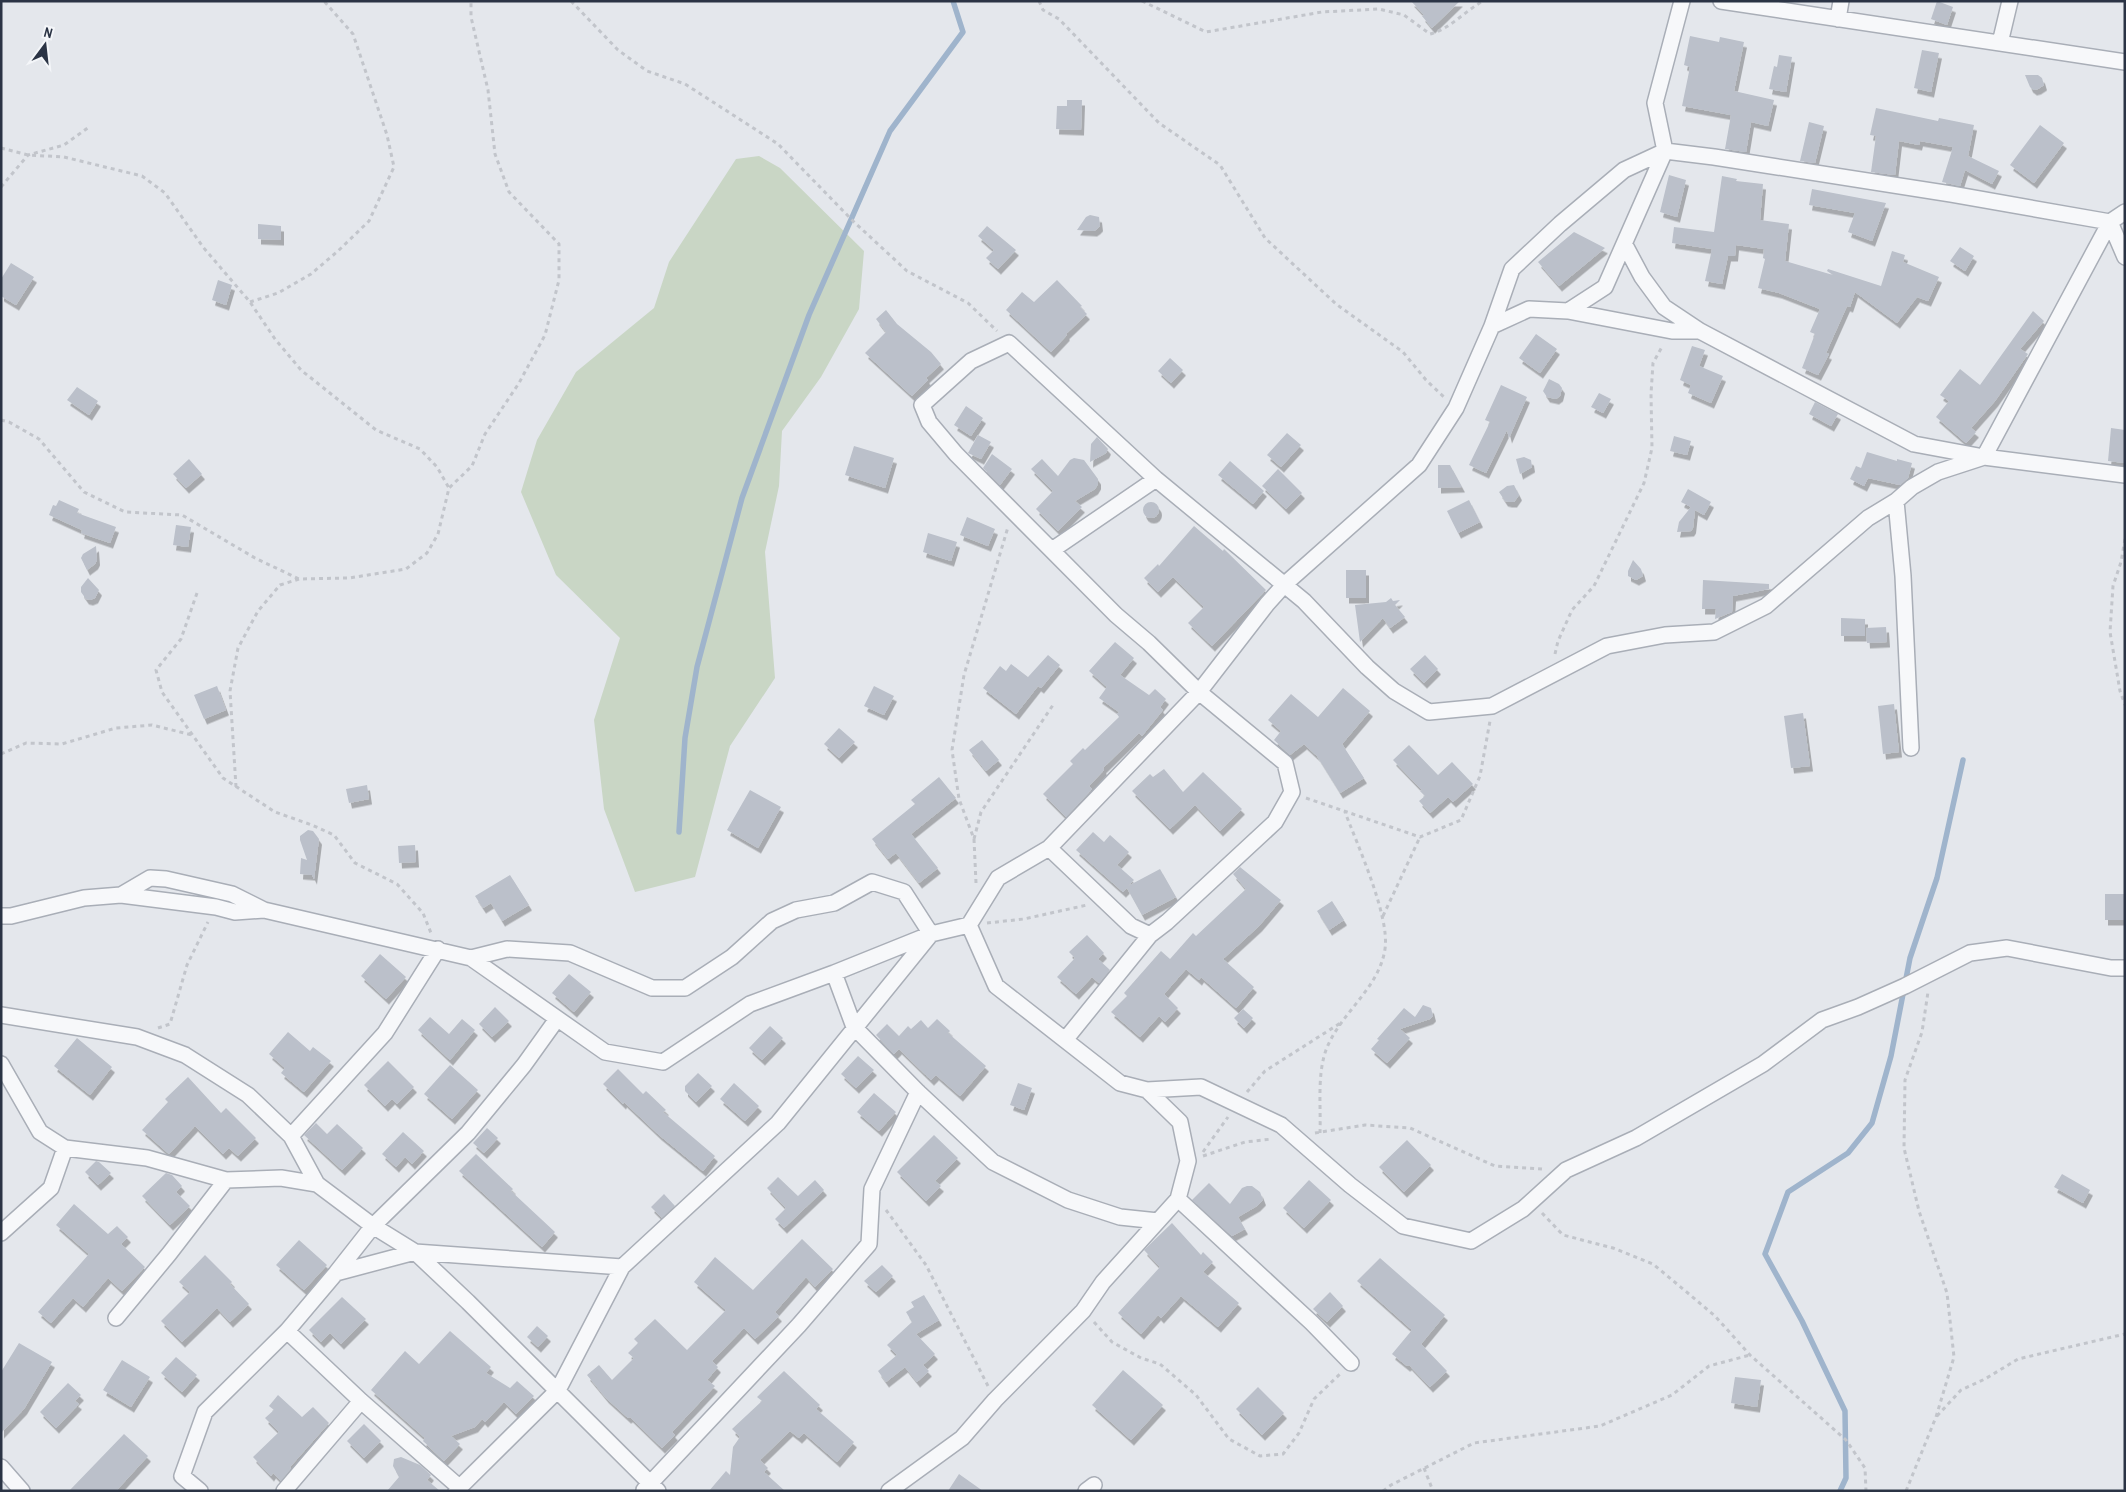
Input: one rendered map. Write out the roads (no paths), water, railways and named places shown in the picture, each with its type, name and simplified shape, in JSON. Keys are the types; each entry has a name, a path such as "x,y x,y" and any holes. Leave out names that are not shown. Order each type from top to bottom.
{"street":[{"path":"1568,311 1605,287 1665,152 1655,103 1682,1"},
{"path":"1721,1 2125,62"},
{"path":"1838,19 1841,1"},
{"path":"2000,43 2010,1"},
{"path":"121,896 150,878 166,879 232,894 264,910 471,958 605,1052 663,1062 750,1004 931,934 969,925 998,878 1050,848 1199,692 1267,604 1285,584 1419,465 1456,408 1492,326 1512,270 1560,224 1624,170 1665,152 1714,157 1941,192 2110,222"},
{"path":"1065,1040 1150,935 1167,922 1274,822 1292,792 1285,763 1199,692 1149,643 1116,615 956,454 929,422 922,405 971,362 1010,342 1156,479 1304,601 1367,667 1394,691 1429,712 1492,706 1607,646 1665,635 1714,632 1766,606 1868,518 1896,501 1912,487 1938,472 1984,457 2110,222 2125,212"},
{"path":"2110,222 2125,257"},
{"path":"1625,245 1642,277 1664,307 1700,330 1914,444 1984,457 2125,475"},
{"path":"1492,326 1528,310 1568,311 1672,331 1700,330"},
{"path":"1052,550 1156,479"},
{"path":"1896,501 1903,576 1911,748"},
{"path":"1050,848 1131,926 1150,935"},
{"path":"471,958 507,949 570,952 652,988 685,988 732,957 772,921 796,910 834,903 872,882 904,892 931,934"},
{"path":"1,916 10,916 84,898 121,896 216,907 234,912 264,910"},
{"path":"969,925 996,986 1120,1083 1147,1090 1201,1087 1280,1125 1350,1185 1403,1226 1471,1241 1523,1209 1566,1170 1636,1138 1763,1064 1822,1020 1858,1008 1931,974 1970,953 2007,948 2111,968 2125,968"},
{"path":"288,1331 361,1401 458,1489 558,1390 622,1267 778,1123 931,934"},
{"path":"291,1136 385,1033 438,949"},
{"path":"834,973 854,1027 918,1092 993,1162 1068,1200 1120,1217 1158,1221"},
{"path":"1,1014 137,1037 185,1054 248,1095 291,1136 317,1184 373,1226 415,1252 558,1390 650,1488 799,1325 869,1244 872,1189 918,1092"},
{"path":"200,1491 182,1476 205,1412 288,1331 373,1226 468,1132 524,1065 557,1019"},
{"path":"1,1064 40,1132 65,1148 147,1158 226,1180 281,1178 317,1184"},
{"path":"889,1491 962,1438 995,1400 1083,1311 1103,1282 1178,1198 1188,1160 1180,1122 1147,1090"},
{"path":"1,1233 51,1188 65,1148"},
{"path":"116,1318 169,1254 226,1180"},
{"path":"1178,1198 1312,1323 1351,1363"},
{"path":"336,1274 415,1252 622,1267"},
{"path":"284,1491 361,1401"},
{"path":"1,1467 22,1491"}],"waterway":[{"path":"679,832 685,738 697,667 742,498 809,315 890,131 963,32 953,1"},
{"path":"1840,1491 1846,1478 1845,1411 1802,1321 1765,1254 1788,1192 1848,1153 1872,1123 1891,1056 1910,958 1937,878 1963,760"}]}
